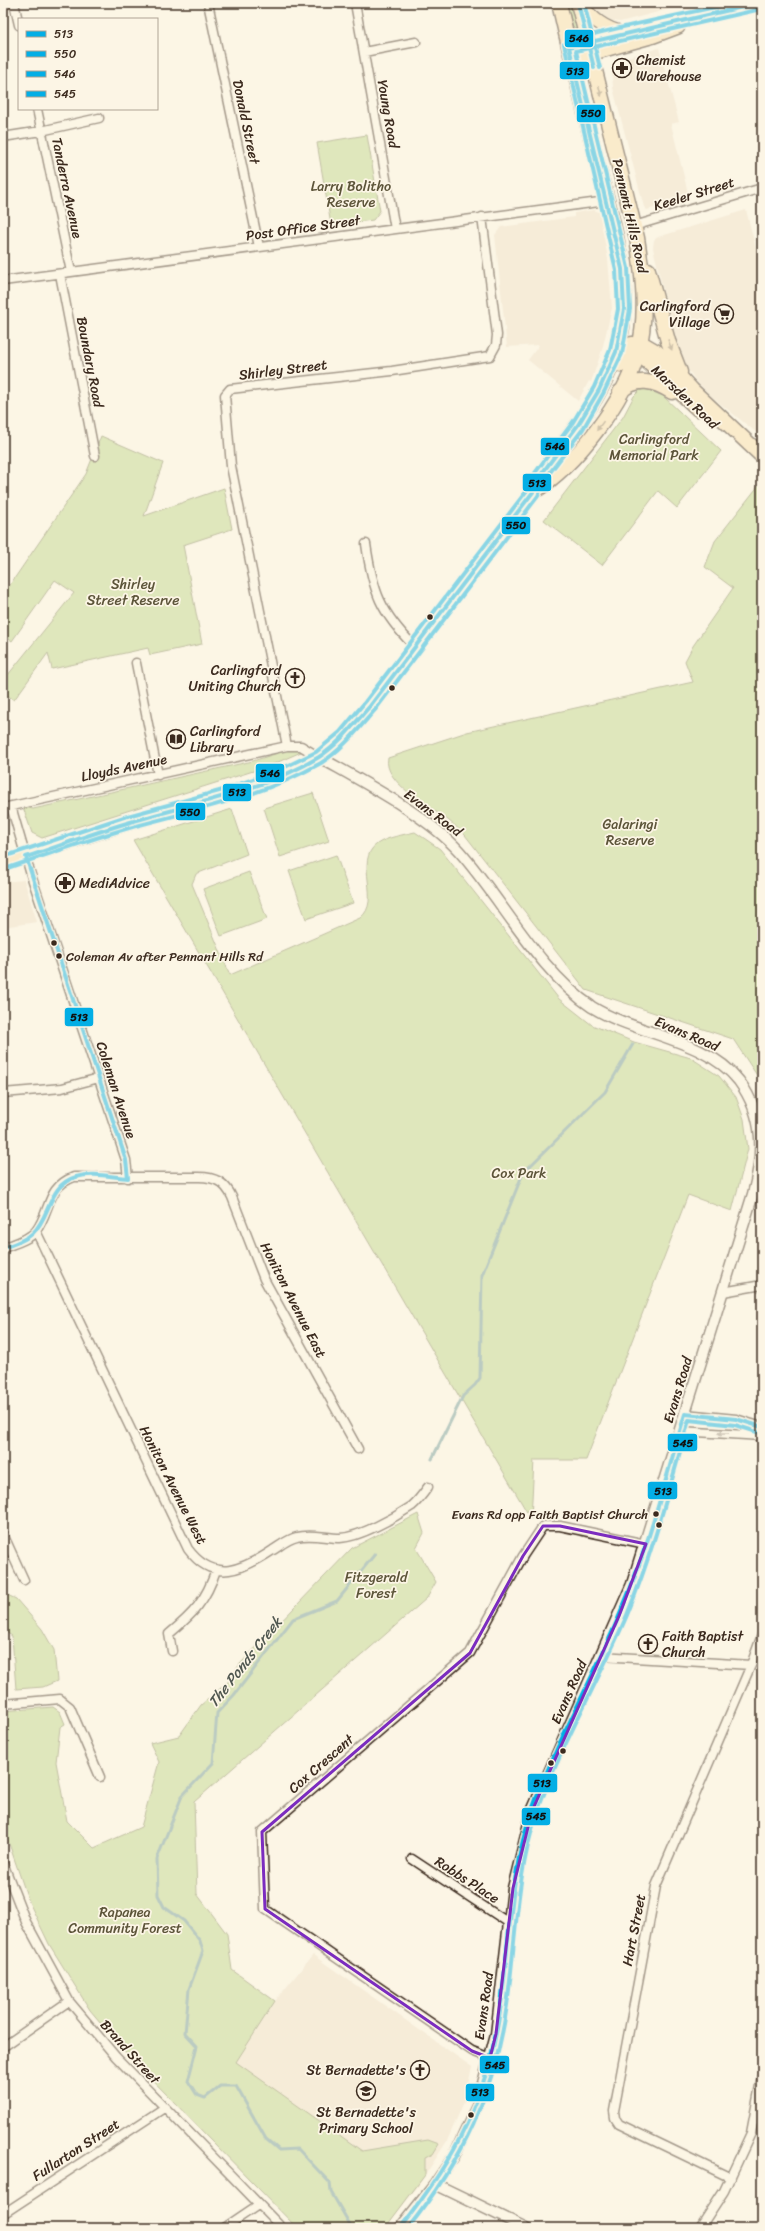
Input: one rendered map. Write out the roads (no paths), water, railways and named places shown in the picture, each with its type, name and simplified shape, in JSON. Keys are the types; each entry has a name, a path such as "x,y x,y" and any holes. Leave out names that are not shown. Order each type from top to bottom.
{"highway":[{"name":"Pennant Hills Road","path":"3,863 126,823 191,807 246,789 290,772 319,757 356,724 534,492 540,476 581,419 612,363 620,341 623,320 624,280 607,201 559,3"},
{"name":"Pennant Hills Road","path":"534,492 548,483 575,456 601,425 620,392 636,347 644,296 644,276 634,226 578,3"},
{"path":"640,255 650,274 668,341 682,378"},
{"path":"581,419 604,398 636,347 623,320"},
{"name":"Marsden Road","path":"636,347 657,352 692,390 762,456"},
{"name":"Marsden Road","path":"636,347 688,400 734,442 762,464"},
{"path":"620,392 633,383 648,382 658,384 688,400"}],"main road":[{"path":"578,3 600,24 614,31 624,33"},
{"path":"589,48 624,33 700,18 760,3"},
{"path":"570,53 660,34 700,18"}],"street":[{"path":"14,3 18,21"},
{"name":"Donald Street","path":"208,3 259,247"},
{"name":"Young Road","path":"355,3 395,229"},
{"path":"364,52 416,42"},
{"name":"Tanderra Avenue","path":"37,110 71,272"},
{"path":"3,137 41,131 99,118"},
{"name":"Keeler Street","path":"634,226 762,188"},
{"name":"Post Office Street","path":"3,281 607,201"},
{"name":"Shirley Street","path":"287,746 231,466 225,395 230,389 392,371 490,356 496,345 497,335 482,217"},
{"name":"Boundary Road","path":"60,274 95,456"},
{"path":"366,544 373,584 383,609 395,626 415,647"},
{"path":"136,663 158,775"},
{"name":"Lloyds Avenue","path":"7,807 287,746 301,746 319,757"},
{"name":"Evans Road","path":"319,757 402,806 446,838 469,862 548,966 576,994 593,1007 614,1018 705,1053 729,1069 738,1080 754,1106 761,1135 762,1152 753,1194 646,1544 632,1584 532,1811 519,1860 509,1922 499,2011 490,2058 473,2116 454,2156 435,2184 400,2228"},
{"name":"Coleman Avenue","path":"7,807 26,856 126,1160 128,1178"},
{"path":"3,1094 62,1088 99,1078"},
{"name":"Honiton Avenue East","path":"36,1231 54,1193 63,1182 81,1176 128,1178 207,1177 221,1182 229,1189 264,1279 358,1449"},
{"path":"3,1248 29,1236 36,1231"},
{"name":"Honiton Avenue West","path":"36,1231 188,1549 198,1561 216,1570"},
{"path":"723,1292 762,1285"},
{"path":"685,1414 736,1419 762,1427"},
{"path":"680,1431 762,1436"},
{"path":"172,1651 169,1634 199,1608 210,1588 216,1570 226,1571 246,1565 297,1537 339,1538 360,1533 412,1505 428,1487"},
{"name":"Cox Crescent","path":"490,2058 472,2051 265,1910 262,1832 470,1653 523,1556 543,1526 560,1526 646,1544"},
{"path":"3,1534 24,1580"},
{"name":"Hart Street","path":"731,2178 619,2124 615,2118 614,2111 656,1886 751,1665 762,1635"},
{"path":"601,1656 751,1665"},
{"path":"3,1704 60,1698 70,1707 100,1777"},
{"name":"Robbs Place","path":"412,1859 509,1922"},
{"name":"Brand Street","path":"3,1863 26,1922 69,2001 116,2057 258,2205 282,2228"},
{"path":"3,2047 69,2001"},
{"path":"700,2228 731,2178 751,2133 762,2075"},
{"name":"Fullarton Street","path":"3,2214 164,2108"},
{"path":"435,2184 526,2228"},
{"path":"224,2228 258,2205"}],"waterway":[{"name":"The Ponds Creek","path":"432,1459 463,1396 480,1378 482,1275 523,1173 605,1092 633,1044"},
{"name":"The Ponds Creek","path":"352,2228 331,2192 330,2183 298,2149 279,2150 266,2139 236,2086 220,2086 205,2098 197,2095 188,2081 197,2046 185,2033 189,1989 203,1951 200,1941 184,1921 164,1907 158,1895 157,1859 182,1796 213,1763 217,1713 234,1695 293,1619 337,1601 375,1554"}],"place":[{"name":"Chemist Warehouse","path":"622,68"},
{"name":"Carlingford Village","path":"724,314"},
{"name":"Carlingford Uniting Church","path":"295,678"},
{"name":"Carlingford Library","path":"176,739"},
{"name":"MediAdvice","path":"65,883"},
{"name":"Coleman Av after Pennant Hills Rd","path":"59,956"},
{"name":"Evans Rd opp Faith Baptist Church","path":"656,1514"},
{"name":"Faith Baptist Church","path":"648,1644"},
{"name":"St Bernadette's","path":"420,2070"},
{"name":"St Bernadette's Primary School","path":"366,2091"}],"park label":[{"name":"Larry Bolitho Reserve","path":"351,194"},
{"name":"Carlingford Memorial Park","path":"654,448"},
{"name":"Shirley Street Reserve","path":"133,592"},
{"name":"Galaringi Reserve","path":"630,832"},
{"name":"Cox Park","path":"519,1173"},
{"name":"Fitzgerald Forest","path":"376,1586"},
{"name":"Rapanea Community Forest","path":"125,1920"}]}
